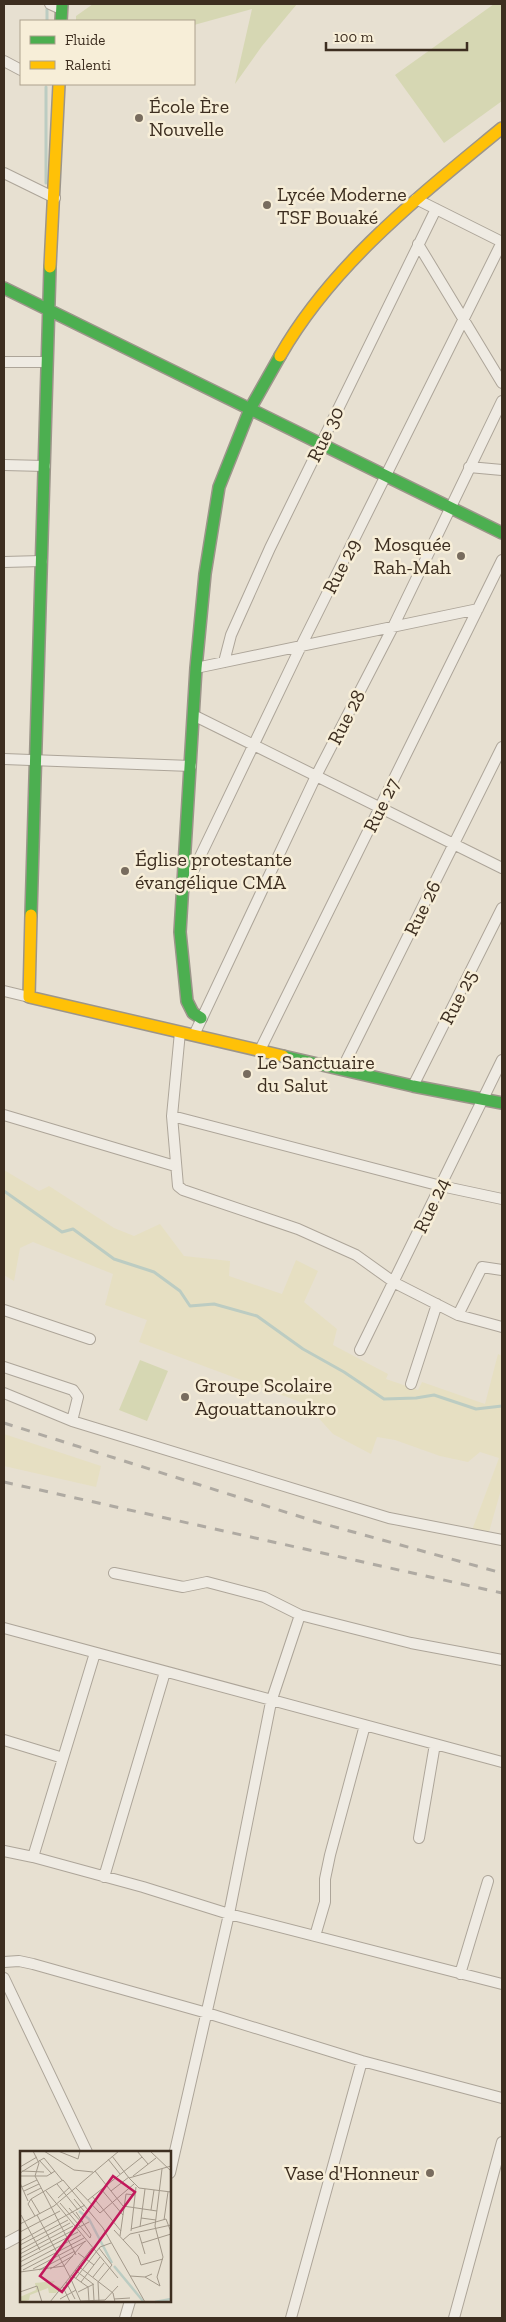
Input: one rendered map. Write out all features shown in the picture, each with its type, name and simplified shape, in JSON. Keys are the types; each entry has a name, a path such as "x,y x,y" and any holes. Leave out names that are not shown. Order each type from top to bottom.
{"street":[{"path":"50,4 61,11"},
{"path":"4,61 20,69"},
{"path":"29,997 45,466 46,362 54,198 55,85"},
{"path":"201,1018 193,1013 188,1001 180,932 192,766 196,668 204,574 216,503 232,450 250,409 287,344 336,277 416,200 502,128"},
{"path":"4,173 54,198"},
{"path":"416,200 502,242"},
{"name":"Rue 30","path":"224,662 231,635 320,443 436,209"},
{"name":"Rue 29","path":"183,892 301,646 502,242"},
{"path":"418,244 502,383"},
{"path":"4,288 502,533"},
{"path":"4,362 46,362"},
{"name":"Rue 28","path":"194,1035 316,776 392,627 502,401"},
{"path":"4,465 45,466"},
{"path":"470,467 502,470"},
{"name":"Rue 27","path":"260,1050 502,560"},
{"path":"4,562 42,561"},
{"path":"196,668 478,609"},
{"path":"193,714 502,868"},
{"name":"Rue 26","path":"342,1069 502,747"},
{"path":"4,759 192,766"},
{"name":"Rue 25","path":"414,1086 502,908"},
{"path":"4,991 414,1086 502,1103"},
{"path":"180,1032 172,1116 178,1186 183,1190 298,1229 356,1255 395,1283 458,1315 502,1327"},
{"name":"Rue 24","path":"360,1350 395,1283 502,1060"},
{"path":"4,1115 175,1166"},
{"path":"172,1116 441,1186 502,1199"},
{"path":"458,1315 482,1267 502,1270"},
{"path":"412,1384 437,1304"},
{"path":"4,1310 90,1339"},
{"path":"4,1367 73,1390 78,1397 72,1421"},
{"path":"4,1394 72,1421 389,1518 502,1540"},
{"path":"114,1573 183,1587 207,1582 264,1597 300,1615 411,1643 502,1660"},
{"path":"171,2169 229,1914 271,1702 300,1615"},
{"path":"4,1628 271,1702 502,1762"},
{"path":"33,1857 95,1653"},
{"path":"104,1877 165,1672"},
{"path":"315,1936 325,1902 325,1879 330,1855 365,1725"},
{"path":"4,1740 62,1758"},
{"path":"419,1838 435,1744"},
{"path":"4,1851 144,1886 229,1914 502,1984"},
{"path":"460,1974 488,1881"},
{"path":"4,1962 19,1961 33,1964 207,2013 362,2061 502,2098"},
{"path":"4,1978 87,2151"},
{"path":"291,2318 362,2061"},
{"path":"454,2318 502,2142"},
{"path":"4,2244 20,2236"},
{"path":"126,2318 130,2302"}],"shaded area":[{"path":"4,1170 39,1191 49,1186 114,1228 134,1236 160,1224 184,1256 230,1261 229,1276 282,1294 296,1260 318,1271 304,1302 337,1329 333,1345 388,1374 386,1379 418,1390 422,1382 485,1404 498,1354 502,1356 502,1486 489,1532 472,1530 499,1458 480,1452 468,1462 440,1456 395,1440 377,1437 371,1454 333,1434 306,1404 139,1342 147,1320 105,1305 113,1274 33,1242 20,1248 14,1281 4,1275"},
{"path":"4,1434 101,1466 96,1487 4,1466"}],"green space":[{"path":"93,4 297,4 262,46 235,84 252,9 195,25 195,20 76,20 76,16"},
{"path":"494,4 502,4 502,101 444,143 395,75"},
{"path":"140,1360 168,1371 147,1421 119,1410"}],"waterway":[{"path":"47,9 47,20"},
{"path":"46,87 46,183"},
{"path":"4,1191 62,1232 73,1229 114,1259 154,1272 180,1291 190,1306 214,1304 257,1316 303,1349 344,1372 384,1399 416,1398 434,1395 476,1409 502,1406"}],"railway":[{"path":"4,1423 317,1522 502,1573"},
{"path":"4,1482 502,1593"}],"traffic: fast":[{"path":"61,20 62,4"},
{"path":"31,915 50,267"},
{"path":"4,288 502,533"},
{"path":"201,1018 193,1013 187,1001 180,932 196,668 205,574 219,487 250,409 280,356"},
{"path":"283,1056 413,1086 502,1103"}],"traffic: slow":[{"path":"50,267 59,85"},
{"path":"280,356 301,322 352,261 380,232 502,128"},
{"path":"31,915 29,997 283,1056"}],"place":[{"name":"École Ère Nouvelle","path":"139,118"},
{"name":"Lycée Moderne TSF Bouaké","path":"267,205"},
{"name":"Mosquée Rah-Mah","path":"461,556"},
{"name":"Église protestante évangélique CMA","path":"125,871"},
{"name":"Le Sanctuaire du Salut","path":"247,1074"},
{"name":"Groupe Scolaire Agouattanoukro","path":"185,1397"},
{"name":"Vase d'Honneur","path":"430,2173"}]}
